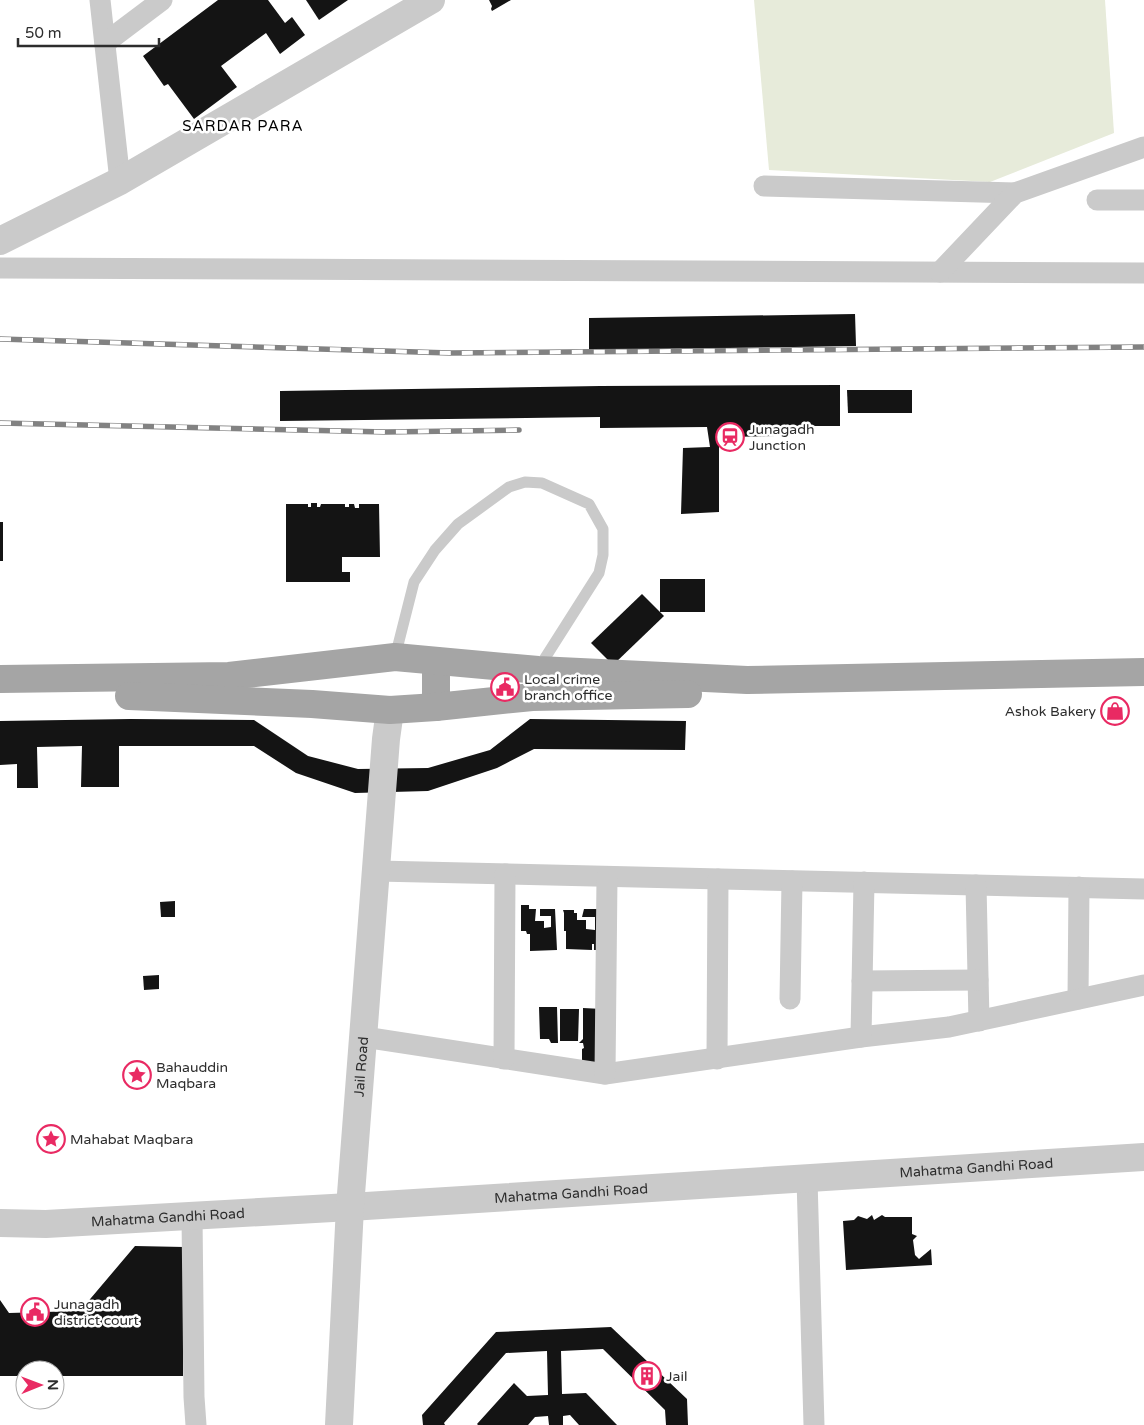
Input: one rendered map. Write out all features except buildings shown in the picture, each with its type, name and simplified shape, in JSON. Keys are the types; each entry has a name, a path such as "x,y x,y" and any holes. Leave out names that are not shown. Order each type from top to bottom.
{"main road":[{"path":"0,679 229,676 395,657 538,670 747,680 1144,672"},
{"path":"436,661 436,707"},
{"path":"312,667 312,704"},
{"path":"0,694 154,696 390,710 532,697 906,689 1144,688"}],"street":[{"path":"100,0 120,181"},
{"path":"105,43 162,0"},
{"path":"0,241 120,181 431,0"},
{"path":"764,186 1015,192 1144,147"},
{"path":"940,272 1015,192"},
{"path":"1096,200 1144,200"},
{"path":"0,268 1144,273"},
{"name":"Jail Road","path":"340,1425 350,1207 386,739 390,710"},
{"path":"377,871 1144,889"},
{"path":"504,874 504,1058"},
{"path":"605,1074 607,877"},
{"path":"718,879 718,1059"},
{"path":"790,999 792,881"},
{"path":"861,1037 864,882"},
{"path":"976,885 979,1021"},
{"path":"1078,999 1079,887"},
{"path":"862,981 978,980"},
{"path":"364,1037 605,1074 861,1037 949,1027 1144,985"},
{"name":"Mahatma Gandhi Road","path":"0,1223 46,1224 350,1207 1144,1157"},
{"path":"807,1179 814,1425"},
{"path":"192,1216 196,1425"}],"lane":[{"path":"395,657 414,582 435,550 458,524 509,487 525,482 542,483 589,504 603,528 603,555 599,574 538,670"}],"green space":[{"path":"754,0 1105,0 1114,133 990,182 769,170"}],"railway":[{"path":"0,339 450,353 1144,347"},
{"path":"0,423 386,432 519,430"}],"place":[{"name":"Junagadh Junction","path":"730,437"},
{"name":"Local crime branch office","path":"505,687"},
{"name":"Ashok Bakery","path":"1115,711"},
{"name":"Bahauddin Maqbara","path":"137,1075"},
{"name":"Mahabat Maqbara","path":"51,1139"},
{"name":"Junagadh district court","path":"35,1312"},
{"name":"Jail","path":"647,1376"}],"district":[{"name":"SARDAR PARA","path":"243,126"}]}
